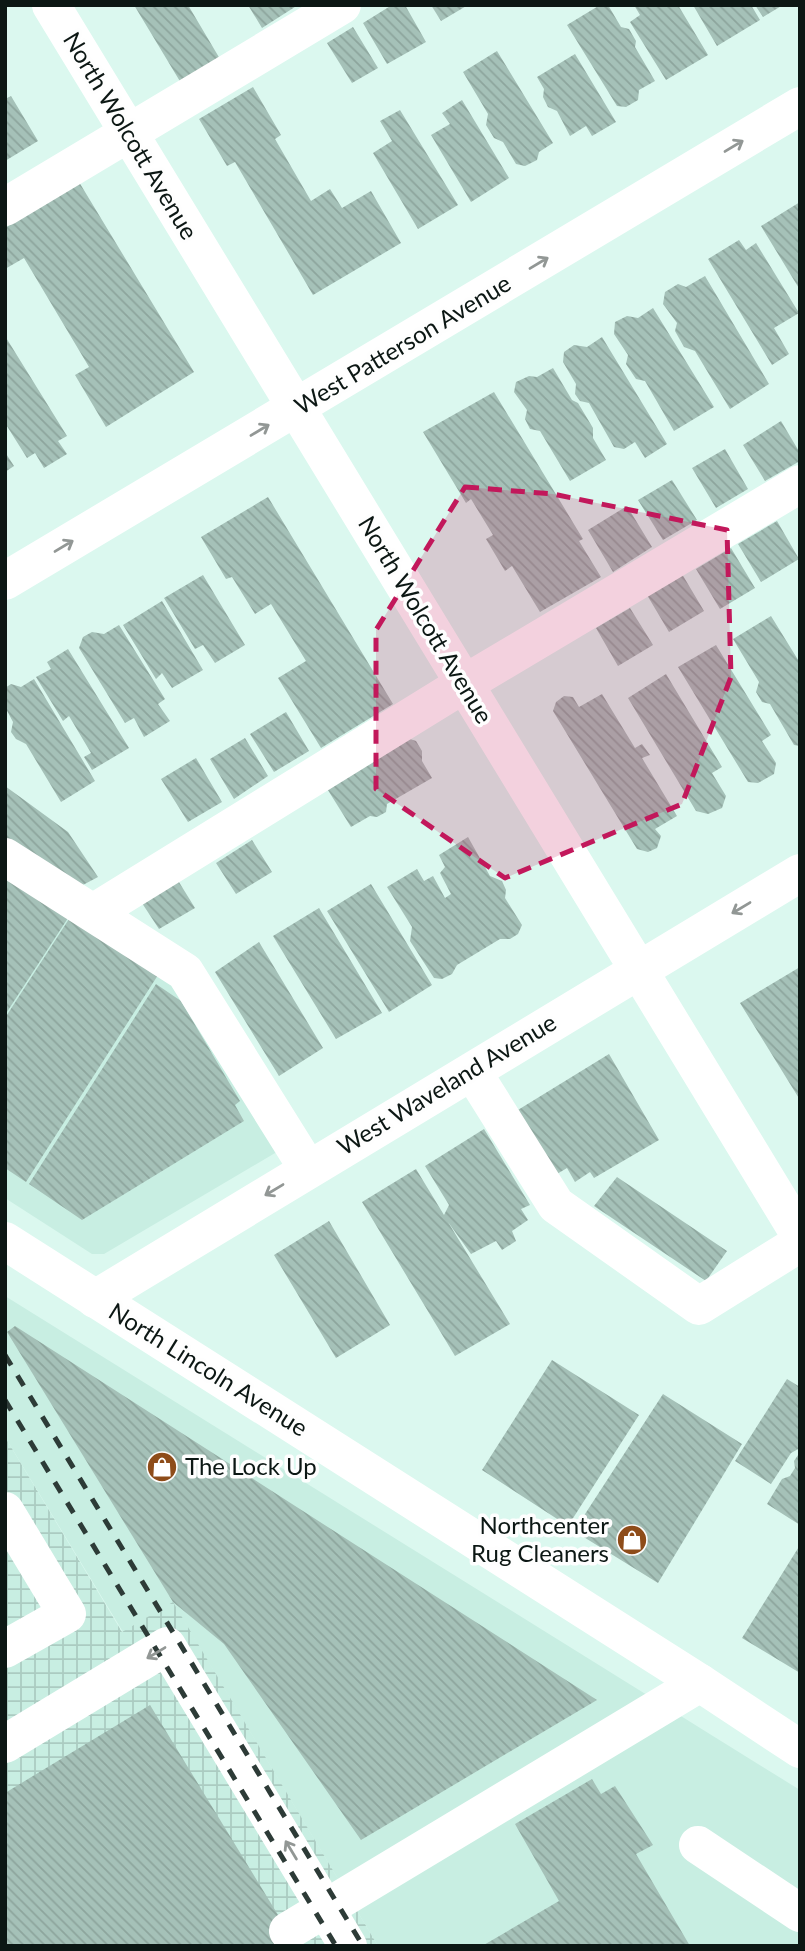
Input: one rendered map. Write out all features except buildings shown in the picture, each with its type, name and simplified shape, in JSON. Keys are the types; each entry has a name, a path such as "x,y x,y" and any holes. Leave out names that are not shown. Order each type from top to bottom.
{"street":[{"name":"North Wolcott Avenue","path":"51,5 800,1235"},
{"path":"5,207 342,5"},
{"name":"West Patterson Avenue","path":"5,581 800,106"},
{"path":"93,913 464,684 800,484"},
{"path":"5,857 185,972 308,1169"},
{"name":"West Waveland Avenue","path":"95,1298 800,873"},
{"path":"472,1071 555,1205 699,1306 800,1243"},
{"name":"North Lincoln Avenue","path":"5,1241 800,1749"},
{"path":"5,1511 67,1614 5,1650"},
{"path":"5,1744 167,1646 348,1946"},
{"path":"288,1931 700,1684"},
{"path":"698,1845 800,1913"}],"highlighted area":[{"path":"465,487 553,494 727,530 731,677 682,804 505,878 376,789 376,630"}],"shaded area":[{"path":"5,857 185,972 292,1143 104,1254 92,1254 5,1198"},
{"path":"5,1296 800,1790 800,1946 378,1946 173,1603 123,1632 5,1437"},
{"path":"5,1437 122,1632 173,1602 378,1946 5,1946"}],"railway":[{"path":"5,1355 363,1946"},
{"path":"5,1400 336,1946"}],"place":[{"name":"The Lock Up","path":"162,1467"},
{"name":"Northcenter Rug Cleaners","path":"632,1540"}]}
